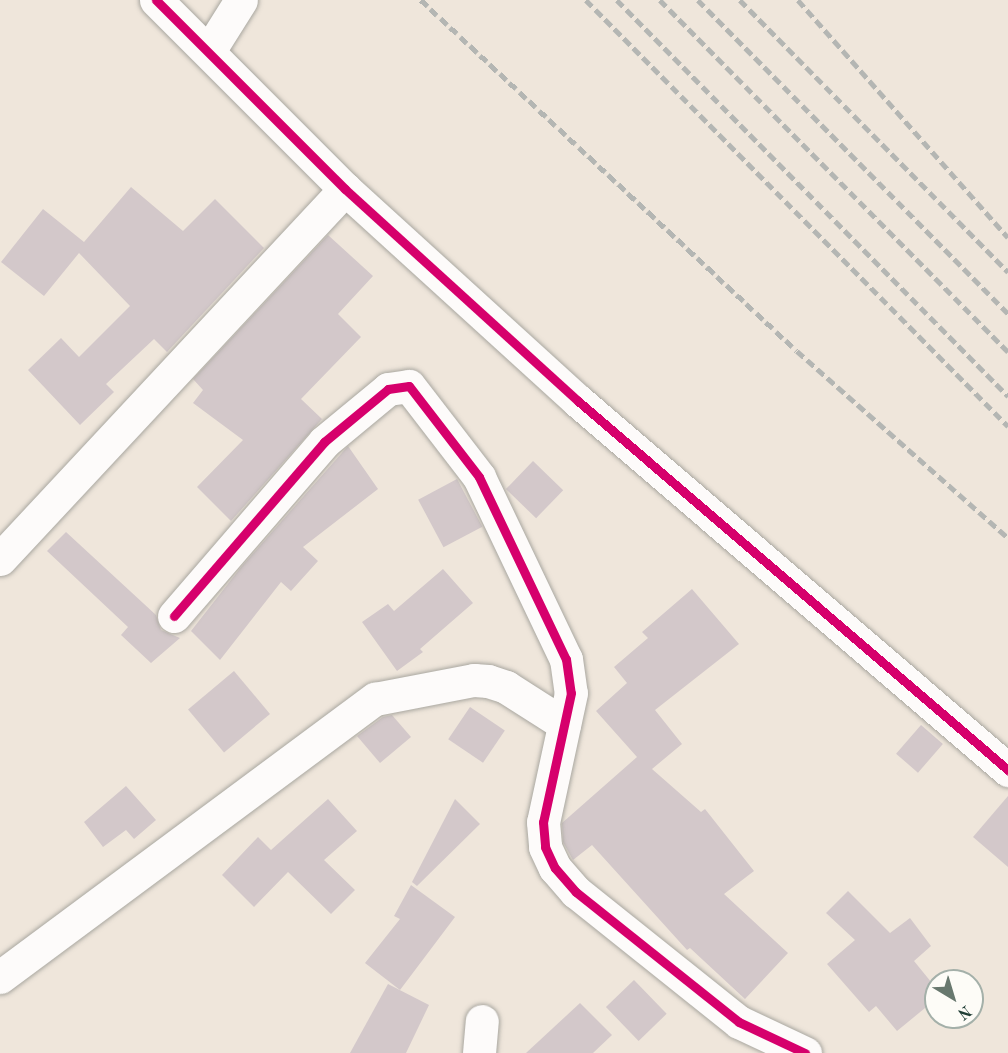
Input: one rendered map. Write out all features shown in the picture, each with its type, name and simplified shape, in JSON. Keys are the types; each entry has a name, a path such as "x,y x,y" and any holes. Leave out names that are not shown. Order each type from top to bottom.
{"street":[{"path":"156,0 345,189 578,401 1008,770"},
{"path":"209,51 241,0"},
{"path":"0,559 345,189"},
{"path":"174,616 324,442 388,389 409,386 479,477 566,658 571,693 543,822 545,847 555,868 576,892 739,1022 805,1053"},
{"path":"0,978 375,699 474,680 488,681 506,687 564,724"},
{"path":"479,1053 482,1021"}],"building":[{"path":"131,187 183,231 215,199 264,248 167,352 154,339 106,384 114,392 80,425 28,370 61,338 79,357 130,306 79,253 44,296 1,262 43,209 84,242"},
{"path":"328,235 373,276 338,314 361,337 301,399 322,419 231,521 197,487 243,440 193,403 203,390 193,379"},
{"path":"348,446 378,489 303,547 318,561 291,591 281,582 220,660 191,631 242,566"},
{"path":"533,461 563,490 536,518 506,489"},
{"path":"457,479 482,527 444,547 418,500"},
{"path":"66,532 156,615 161,630 180,638 151,663 121,635 128,627 47,551"},
{"path":"443,569 473,603 420,649 423,652 397,671 362,622 388,604 394,611"},
{"path":"692,589 739,644 655,710 682,744 652,769 701,812 705,809 754,871 724,894 788,953 745,999 690,948 687,950 592,845 573,860 563,842 562,823 637,757 596,711 627,683 614,667 648,638 642,632"},
{"path":"234,671 270,714 224,752 188,710"},
{"path":"470,707 505,730 483,763 448,739"},
{"path":"392,715 411,737 380,763 357,736 383,717"},
{"path":"921,725 943,744 918,773 896,754"},
{"path":"126,786 156,820 134,839 126,830 103,847 84,822"},
{"path":"1008,796 1008,867 973,837"},
{"path":"328,799 357,831 324,860 355,890 331,914 288,872 254,907 222,875 258,837 271,850"},
{"path":"455,799 480,824 417,886 412,882"},
{"path":"411,885 455,917 400,990 365,963 400,919 394,916"},
{"path":"848,891 890,933 910,918 931,946 914,961 924,973 924,1009 897,1031 876,1006 869,1012 827,964 855,940 826,913"},
{"path":"634,980 667,1014 639,1041 606,1007"},
{"path":"388,984 429,1005 406,1053 350,1053"},
{"path":"580,1003 612,1035 593,1053 526,1053"}],"railway":[{"path":"421,0 797,351 1008,538"},
{"path":"586,0 1008,426"},
{"path":"617,0 1008,396"},
{"path":"660,0 1008,352"},
{"path":"698,0 1008,313"},
{"path":"740,0 1008,272"},
{"path":"798,0 1008,237"}],"cycle path":[{"path":"156,0 345,189 578,401 1008,770"},
{"path":"174,616 324,442 388,389 409,386 479,477 566,659 571,693 543,822 545,847 555,868 576,892 739,1022 805,1053"}]}
